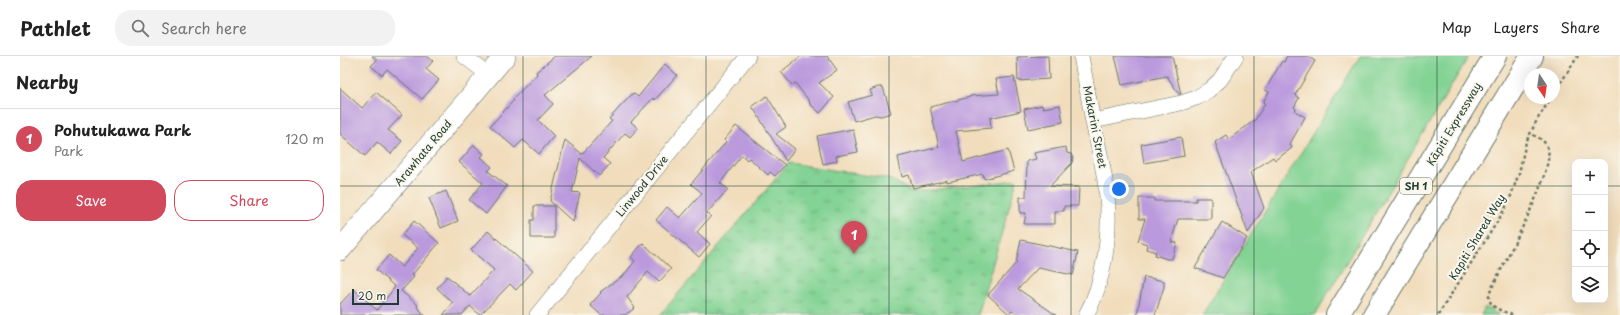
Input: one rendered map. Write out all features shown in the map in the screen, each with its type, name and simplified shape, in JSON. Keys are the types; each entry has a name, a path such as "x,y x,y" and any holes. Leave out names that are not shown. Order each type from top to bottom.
{"highway":[{"name":"Kāpiti Expressway","path":"1337,315 1495,56"},
{"name":"SH 1","path":"1374,315 1532,56"}],"main road":[{"name":"Arawhata Road","path":"340,250 505,56"}],"street":[{"path":"464,56 489,76"},
{"name":"Linwood Drive","path":"537,315 748,56"},
{"name":"Makarini Street","path":"1081,56 1105,182 1108,217 1102,267 1097,288 1086,315"},
{"path":"1093,121 1181,103 1196,98 1209,90 1220,80 1236,56"}],"path":[{"path":"1560,84 1578,56"},
{"name":"Kapiti Shared Way","path":"1438,315 1509,201 1530,134 1548,104"},
{"path":"1512,315 1492,306 1489,301 1489,294 1534,204 1548,162 1546,145 1539,138 1530,134"}],"green space":[{"path":"1360,56 1469,56 1315,315 1202,315"},
{"path":"789,163 889,179 913,192 1017,180 978,315 660,315"},
{"path":"1485,307 1499,315 1481,315"}],"building":[{"path":"372,56 427,56 433,61 426,69 439,80 422,99 387,69 382,75 371,66 377,60"},
{"path":"555,56 592,56 545,95 553,104 538,120 554,136 539,154 523,140 515,148 490,126 537,74 536,72"},
{"path":"801,56 827,56 837,70 819,83 834,97 820,113 809,103 810,102 795,83 792,85 781,72"},
{"path":"1048,56 1049,79 1018,81 1017,57"},
{"path":"1115,56 1172,56 1181,94 1179,94 1167,76 1122,85"},
{"path":"1287,56 1307,56 1315,61 1295,95 1299,98 1294,107 1296,109 1295,111 1305,117 1290,144 1292,148 1275,160 1273,157 1251,172 1264,208 1248,233 1215,142 1226,135 1229,139 1255,120 1265,104 1263,102 1269,92 1265,90 1282,61 1284,62"},
{"path":"665,64 677,75 655,100 653,98 631,122 638,128 630,137 625,133 603,158 610,164 599,176 580,158 572,192 580,193 573,222 550,201 565,140 581,153 581,155 612,121 609,119 633,93 638,97"},
{"path":"1014,77 1021,111 990,118 991,128 956,131 963,162 1008,150 1014,171 984,179 983,174 913,188 909,175 902,177 898,157 939,147 930,107 970,96 999,94 996,79"},
{"path":"883,87 891,113 881,116 875,115 854,121 848,102 872,95 870,90"},
{"path":"340,88 362,108 376,92 402,115 388,130 402,141 391,154 377,142 365,156 340,134"},
{"path":"767,96 786,127 776,134 795,149 786,161 752,106"},
{"path":"1042,105 1043,108 1060,105 1063,122 1028,129 1024,109"},
{"path":"736,126 785,165 775,176 770,172 768,175 749,158 747,160 742,155 720,183 728,189 707,213 711,216 697,232 710,244 699,257 656,220 667,207 680,218 702,193 691,184 726,142 724,140"},
{"path":"853,129 858,152 836,156 837,161 823,164 817,136"},
{"path":"1181,137 1184,156 1144,163 1141,144"},
{"path":"474,145 484,154 481,157 492,167 488,171 507,186 486,214 469,200 483,183 459,162"},
{"path":"1066,147 1067,153 1071,154 1073,158 1072,163 1050,186 1079,187 1078,206 1064,206 1064,211 1055,211 1055,224 1024,224 1026,213 1020,213 1020,197 1026,197 1027,161 1036,159 1034,153"},
{"path":"446,191 458,221 441,228 429,198"},
{"path":"1139,198 1154,198 1154,201 1196,201 1196,198 1211,198 1211,219 1178,219 1171,242 1177,243 1172,259 1167,259 1155,255 1156,252 1146,249 1147,244 1138,241 1145,219 1139,219"},
{"path":"534,206 554,206 554,238 531,238 531,220 534,220"},
{"path":"414,221 439,243 412,275 414,277 401,291 418,305 417,307 425,315 340,315 340,304 354,289 377,310 395,287 376,270 389,255 402,267 418,248 402,235"},
{"path":"1222,222 1247,238 1223,278 1195,268"},
{"path":"488,231 533,271 516,290 510,284 480,315 470,306 462,315 443,315 453,303 437,288 447,276 470,296 494,270 471,250"},
{"path":"1021,240 1078,252 1073,275 1038,268 1018,289 1056,315 1018,315 1012,311 1009,314 988,295 1016,263"},
{"path":"643,243 671,269 659,282 648,272 627,297 635,308 625,315 601,315 590,305 601,293 600,292 624,275 635,261 631,257"},
{"path":"1144,277 1164,281 1164,287 1155,315 1137,315"}],"place":[{"name":"Pohutukawa Park","path":"854,254"}]}
